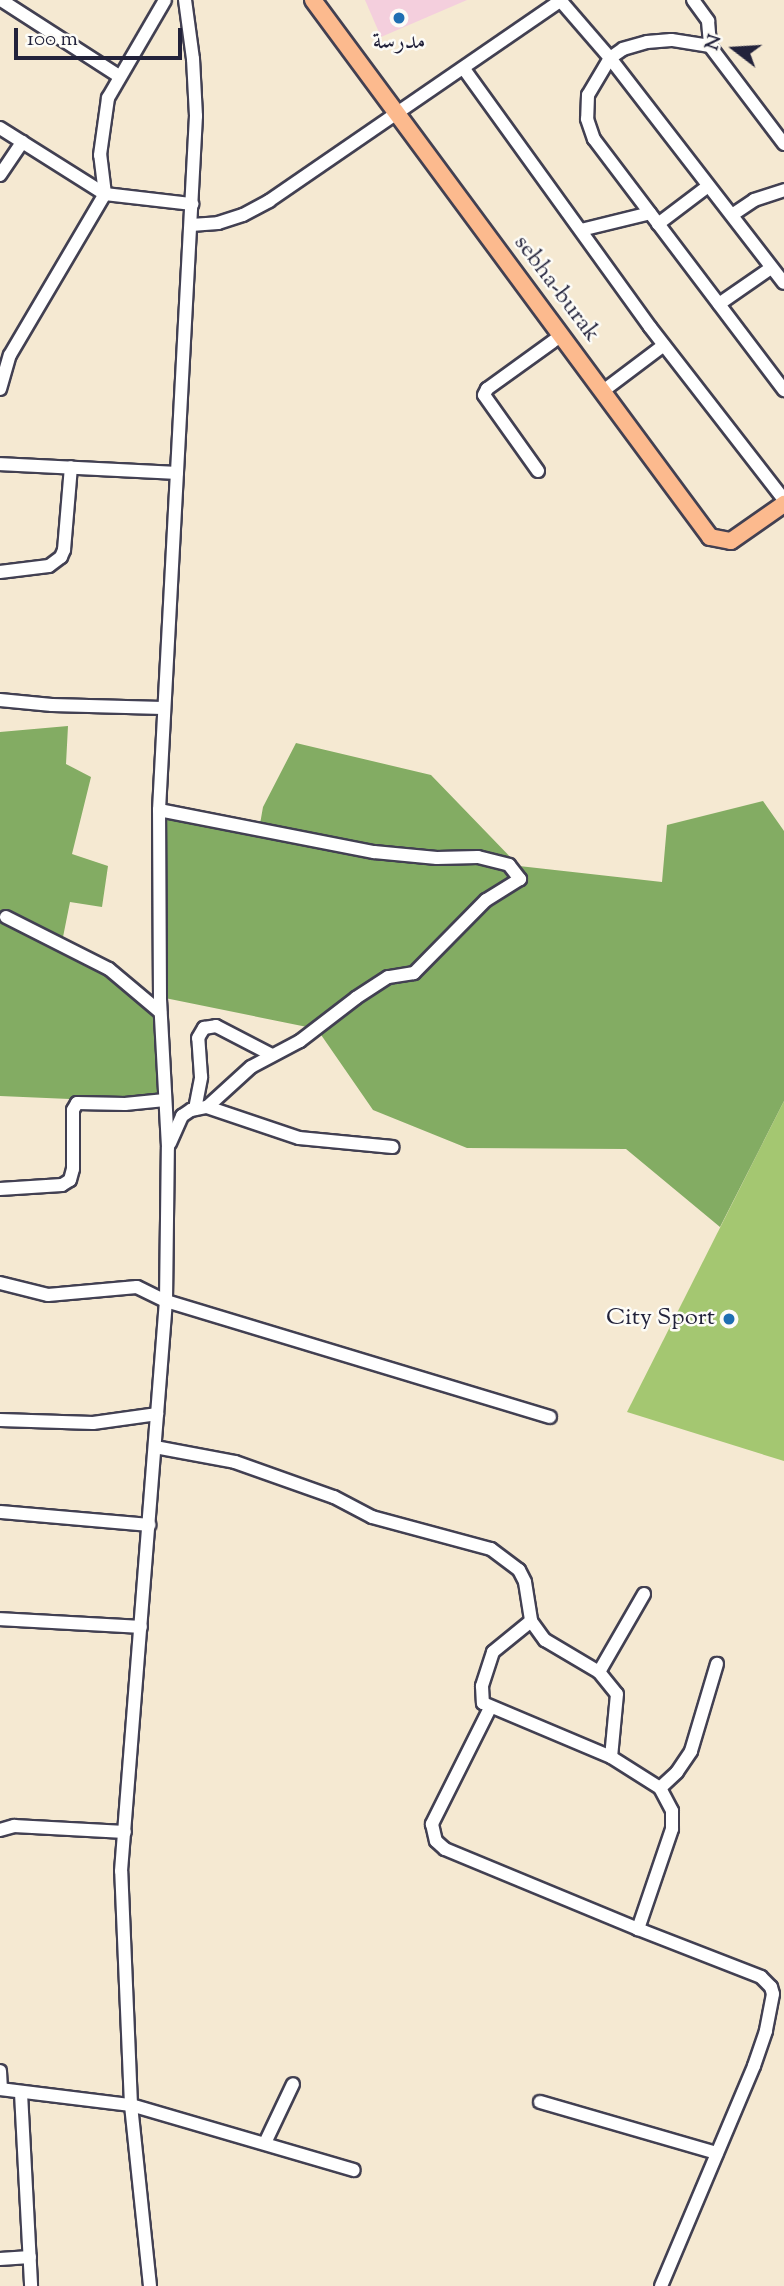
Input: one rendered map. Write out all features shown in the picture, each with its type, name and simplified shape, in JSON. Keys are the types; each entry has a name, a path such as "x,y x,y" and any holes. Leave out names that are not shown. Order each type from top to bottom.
{"main road":[{"name":"sebha-burak","path":"313,0 710,537 731,541 784,502"}],"street":[{"path":"1,0 119,76"},
{"path":"0,387 10,355 105,194 100,155 101,130 108,98 165,0"},
{"path":"150,2286 131,2105 121,1871 166,1301 168,1147 160,1012 159,810 191,226 196,83 185,0"},
{"path":"191,226 218,223 243,215 464,69 560,0 610,58 784,283"},
{"path":"693,0 708,21 710,46 784,144"},
{"path":"710,46 679,41 647,42 624,49 610,58 589,95 589,128 784,390"},
{"path":"464,69 664,345 784,502"},
{"path":"0,128 105,194 192,204"},
{"path":"0,175 22,142"},
{"path":"581,230 654,218 708,186"},
{"path":"732,215 754,200 784,190"},
{"path":"719,304 771,268"},
{"path":"538,471 484,395 487,389 562,335"},
{"path":"603,391 664,345"},
{"path":"0,464 177,473"},
{"path":"0,572 50,566 61,557 64,550 71,467"},
{"path":"0,700 52,705 163,708"},
{"path":"159,810 374,852 437,858 478,856 509,865 520,879 486,900 414,973 388,977 317,1029 243,1074 201,1108 182,1116 168,1147"},
{"path":"6,917 109,969 160,1012"},
{"path":"201,1108 198,1038 204,1028 216,1026 272,1055"},
{"path":"0,1189 62,1185 70,1180 73,1169 73,1110 77,1103 125,1104 165,1100"},
{"path":"201,1108 299,1138 393,1147"},
{"path":"0,1283 48,1295 131,1286 166,1301 550,1417"},
{"path":"0,1420 93,1423 157,1414"},
{"path":"155,1447 235,1462 334,1497 372,1517 491,1549 519,1570 525,1582 531,1621 545,1640 598,1672 617,1694 611,1757"},
{"path":"0,1512 149,1525"},
{"path":"598,1672 644,1594"},
{"path":"0,1619 141,1627"},
{"path":"531,1621 493,1652 482,1694 483,1703 611,1757 660,1787 673,1811 672,1829 638,1929"},
{"path":"660,1787 677,1772 691,1751 717,1664"},
{"path":"490,1708 432,1824 436,1841 445,1849 761,1977 771,1987 772,2002 766,2031 661,2286"},
{"path":"0,1830 15,1826 125,1832"},
{"path":"0,2071 0,2089 131,2105 354,2170"},
{"path":"265,2143 293,2084"},
{"path":"21,2093 31,2286"},
{"path":"540,2102 718,2153"},
{"path":"0,2259 30,2257"}],"shaded area":[{"name":"مدرسة","path":"365,0 467,0 381,37"}],"green space":[{"path":"68,726 66,764 91,777 72,854 108,866 102,907 70,902 63,937 78,952 160,1012 162,1103 0,1096 0,732"},
{"path":"296,743 431,775 519,866 662,882 667,825 763,801 784,831 784,1101 720,1227 626,1149 467,1148 373,1110 317,1029 160,997 159,804 260,824 263,807"},
{"name":"City Sport","path":"784,1101 784,1461 627,1412"}],"place":[{"name":"مدرسة","path":"399,18"},
{"name":"City Sport","path":"729,1319"}]}
